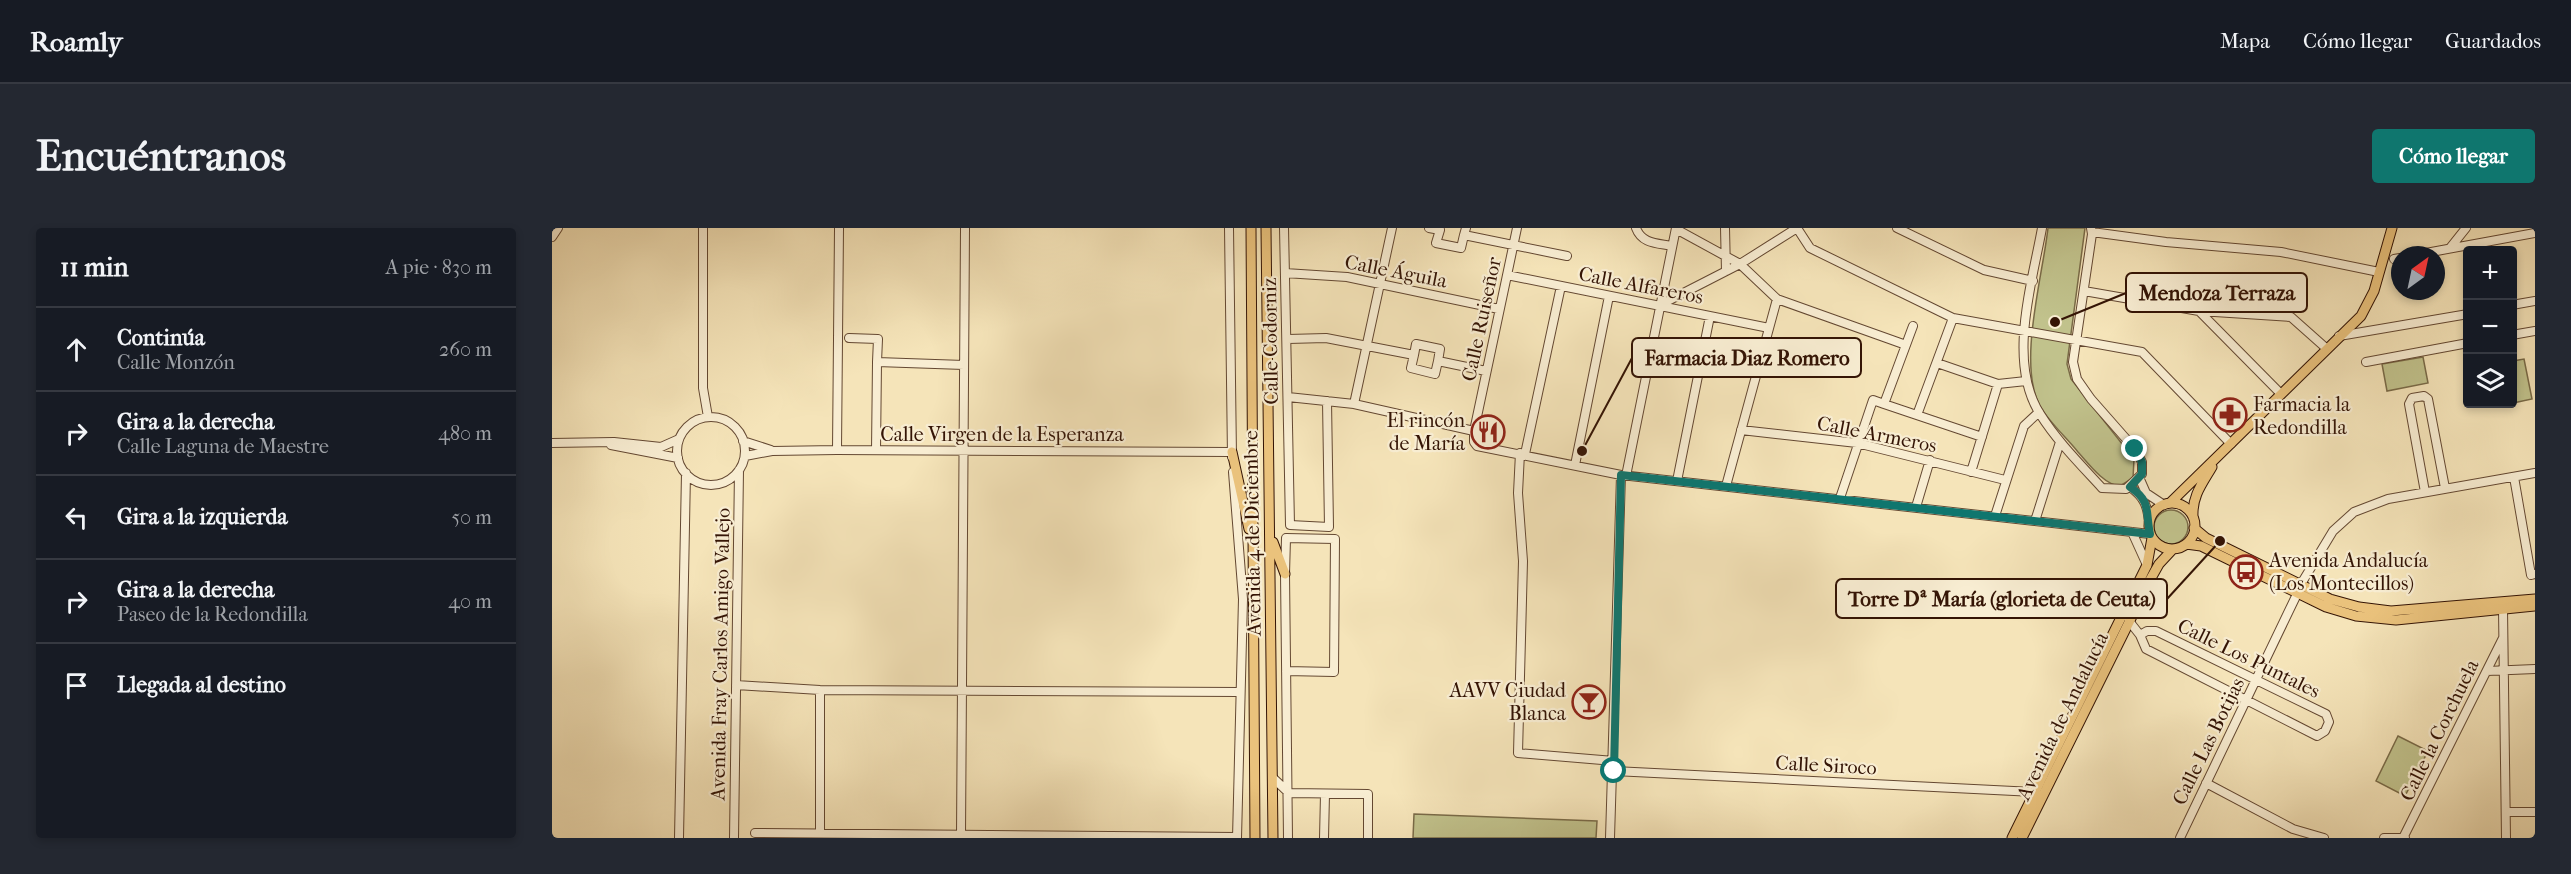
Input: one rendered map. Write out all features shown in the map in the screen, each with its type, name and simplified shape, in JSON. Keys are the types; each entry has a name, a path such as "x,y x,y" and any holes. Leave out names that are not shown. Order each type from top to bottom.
{"main road":[{"name":"Avenida 4 de Diciembre","path":"1251,228 1255,838"},
{"name":"Avenida 4 de Diciembre","path":"1266,228 1273,838"},
{"path":"2392,228 2374,291 2361,315 2222,453 2167,504 2154,512 2150,532 2161,546 2173,549 2186,544 2201,546 2300,588 2359,607 2391,611 2535,599"},
{"path":"1232,452 1253,546"},
{"path":"2186,544 2194,523 2193,504 2197,490 2222,453"},
{"path":"2167,504 2184,507 2206,538 2300,588 2326,607 2356,616 2396,620 2535,606"},
{"name":"Avenida de Andalucía","path":"2012,838 2147,565 2150,532"},
{"path":"1271,537 1285,574"},
{"name":"Avenida de Andalucía","path":"2022,838 2129,621 2159,564 2173,549"}],"street":[{"path":"552,237 558,228"},
{"path":"703,228 703,388 708,417"},
{"path":"837,450 839,228"},
{"path":"961,836 964,690 962,451 964,228"},
{"path":"755,833 1237,838 1243,599 1232,452 1229,228"},
{"name":"Calle Codorniz","path":"1284,228 1290,525 1329,527 1327,401"},
{"path":"1354,405 1392,228"},
{"path":"1429,228 1440,229 1436,243 1461,248 1465,232 1513,246 1567,256"},
{"name":"Calle Ruiseñor","path":"1474,431 1517,228"},
{"path":"1636,228 1639,236 1645,241 1672,246"},
{"path":"1610,838 1623,475 1676,228 1740,264 1777,299 1906,345"},
{"path":"1725,228 1725,271"},
{"path":"1781,228 1782,238"},
{"path":"1658,306 1740,264 1797,228 1810,248 1953,318 2142,352 2231,444"},
{"path":"1897,228 1984,270 2033,281"},
{"path":"2042,228 2025,330 2023,356 2026,381 2038,412 2060,442 2102,488 2116,490 2130,487 2139,477 2142,462 2135,449 2077,379 2073,362 2092,230 2281,252 2379,272"},
{"path":"2450,248 2466,228"},
{"path":"2445,249 2535,233"},
{"name":"Calle Águila","path":"1285,273 1347,277 1499,309"},
{"name":"Calle Alfareros","path":"1507,275 1769,328"},
{"path":"1560,286 1523,454 1518,493 1522,561 1518,753 1614,761"},
{"path":"2084,291 2199,311 2291,317 2327,349"},
{"path":"1575,465 1609,296"},
{"path":"1726,486 1777,299"},
{"path":"2517,304 2535,301"},
{"path":"2199,311 2281,394"},
{"path":"2339,336 2463,315"},
{"path":"1677,481 1710,316"},
{"path":"1917,415 1953,318"},
{"path":"1884,404 1913,326"},
{"path":"2517,334 2535,331"},
{"path":"849,338 878,339 876,450"},
{"path":"1288,339 1326,338 1414,355"},
{"path":"1416,344 1440,349 1438,361 1435,374 1411,368 1416,344"},
{"path":"2366,362 2463,344"},
{"path":"1438,361 1486,371"},
{"path":"877,362 964,365"},
{"path":"1936,363 1998,384 2026,381"},
{"path":"1971,472 1998,384"},
{"path":"2425,492 2409,404 2412,398 2424,396 2428,399 2445,488"},
{"path":"1288,397 1354,405 1474,431 1474,442 1481,448 1523,454 1623,475 2132,532 2150,532 2148,512 2142,495 2130,487"},
{"path":"1840,498 1873,400 1982,437"},
{"path":"1995,516 2024,426 2038,412"},
{"path":"552,443 661,447 679,439 690,424 708,417 726,420 739,432 745,456 739,470 726,481 718,484 700,483 686,473 678,458 679,439"},
{"name":"Calle Armeros","path":"1741,430 1857,443 2005,480"},
{"name":"Calle Virgen de la Esperanza","path":"743,441 772,451"},
{"path":"2035,521 2060,442"},
{"path":"601,443 644,454 678,458"},
{"name":"Calle Virgen de la Esperanza","path":"745,456 772,451 837,450 1232,452"},
{"path":"1916,507 1930,460"},
{"name":"Avenida Fray Carlos Amigo Vallejo","path":"734,838 739,470"},
{"name":"Avenida Fray Carlos Amigo Vallejo","path":"679,838 686,473"},
{"name":"Calle Las Botijas","path":"2180,838 2300,588 2333,531 2354,512 2388,499 2535,475"},
{"path":"2139,477 2146,493 2167,504"},
{"path":"2514,477 2530,575 2535,574"},
{"path":"2132,532 2147,565"},
{"path":"1286,671 1334,672 1335,539 1286,538 1286,671 1289,793 1288,838"},
{"path":"2503,609 2506,838"},
{"path":"2129,621 2140,635"},
{"name":"Calle Los Puntales","path":"2147,631 2156,631 2256,680 2326,714 2329,722 2325,731 2317,736 2146,649 2140,635 2147,631"},
{"path":"2122,635 2140,635"},
{"name":"Calle la Corchuela","path":"2404,838 2504,636"},
{"path":"2487,671 2535,669"},
{"path":"736,686 820,690 1240,692"},
{"path":"820,690 820,833"},
{"name":"Calle Siroco","path":"1614,771 2036,792"},
{"path":"1273,778 1289,793 1368,794 1368,838"},
{"path":"2206,783 2293,829 2324,838"},
{"path":"1324,838 1325,794"},
{"path":"2506,812 2535,812"},
{"path":"2384,838 2404,838"}],"green space":[{"path":"2048,228 2085,228 2067,364 2071,379 2134,459 2133,478 2120,486 2102,478 2053,424 2040,406 2034,388 2031,344"},
{"path":"2423,357 2428,383 2387,391 2382,364"},
{"path":"2524,359 2532,399 2517,402 2517,360"},
{"path":"2171,510 2183,515 2188,527 2183,539 2171,544 2159,539 2154,527 2159,515"},
{"path":"2398,736 2428,751 2405,796 2376,781"},
{"path":"1414,814 1597,821 1596,838 1413,838"}],"place":[{"name":"Mendoza Terraza","path":"2055,322"},
{"name":"Farmacia la Redondilla","path":"2230,415"},
{"name":"El rincón de María","path":"1488,432"},
{"name":"Farmacia Diaz Romero","path":"1582,451"},
{"name":"Torre Dª María (glorieta de Ceuta)","path":"2220,541"},
{"name":"Avenida Andalucía (Los Montecillos)","path":"2246,572"},
{"name":"AAVV Ciudad Blanca","path":"1589,702"}],"route":[{"path":"1614,771 1621,475 2150,534 2148,512 2142,495 2130,487 2142,474 2142,462 2135,449"}]}
